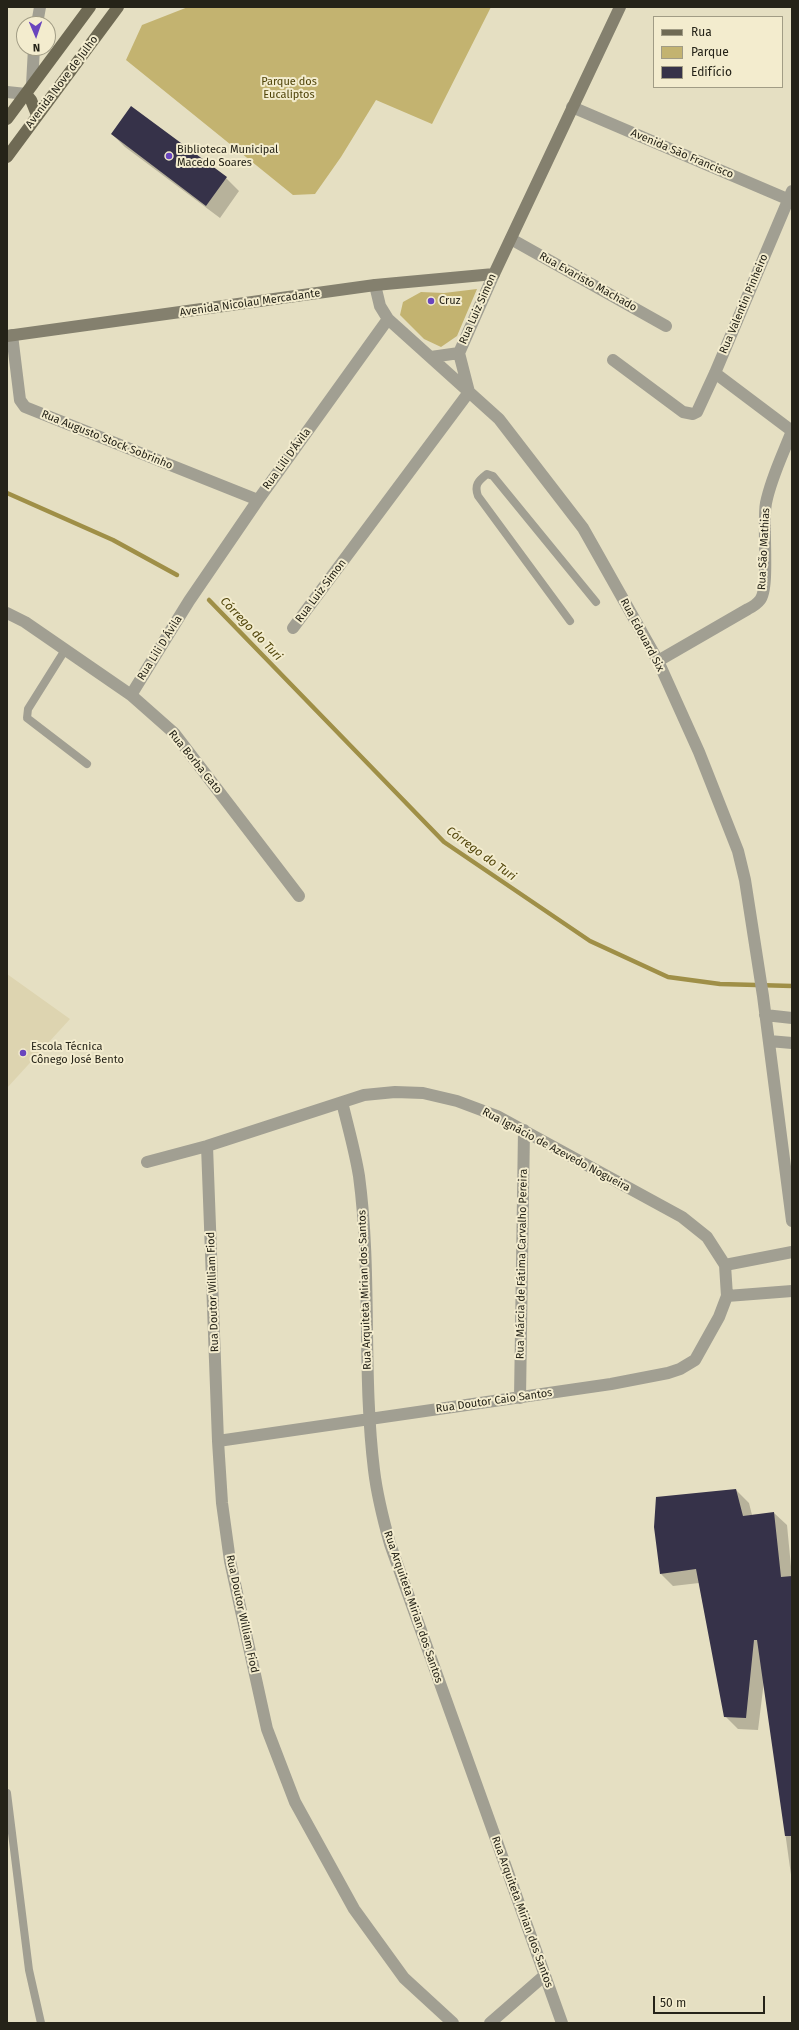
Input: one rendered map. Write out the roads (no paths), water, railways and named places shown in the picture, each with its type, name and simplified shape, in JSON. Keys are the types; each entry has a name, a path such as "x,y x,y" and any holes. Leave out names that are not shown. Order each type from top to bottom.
{"main road":[{"name":"Avenida Nove de Julho","path":"7,119 90,7"},
{"name":"Avenida Nove de Julho","path":"7,157 118,7"},
{"name":"Rua Luiz Simon","path":"494,274 620,7"},
{"path":"29,90 37,115"},
{"name":"Avenida Nicolau Mercadante","path":"10,336 375,285 494,274"}],"street":[{"path":"7,92 29,90 33,56"},
{"name":"Avenida São Francisco","path":"572,107 791,197"},
{"name":"Rua Valentin Pinheiro","path":"613,360 683,412 693,414 699,408 715,373 791,197"},
{"name":"Rua Evaristo Machado","path":"511,239 666,326"},
{"name":"Rua Luiz Simon","path":"294,628 469,392 459,353 494,274"},
{"path":"375,285 380,306 388,319"},
{"name":"Rua Edouard Six","path":"388,319 499,419 583,528 658,661 698,752 738,851 751,908 792,1221"},
{"name":"Rua Lili D'Ávila","path":"189,601 258,500 388,319"},
{"name":"Rua Augusto Stock Sobrinho","path":"10,336 20,400 25,407 258,500"},
{"path":"431,357 459,353"},
{"path":"715,373 792,431"},
{"name":"Rua São Mathias","path":"658,661 748,610 761,600 765,586 764,522 766,503 792,431"},
{"name":"Rua Lili D Ávila","path":"131,695 189,601"},
{"name":"Rua Borba Gato","path":"7,613 25,622 131,695 174,733 299,896"},
{"path":"765,1015 792,1018"},
{"path":"769,1041 792,1043"},
{"name":"Rua Ignácio de Azevedo Nogueira","path":"147,1162 208,1146 364,1095 395,1092 422,1093 457,1101 497,1116 682,1217 707,1236 725,1265 727,1296"},
{"name":"Rua Arquiteta Mirian dos Santos","path":"342,1102 353,1146 362,1212 370,1419 374,1470 390,1544 562,2023"},
{"name":"Rua Márcia de Fátima Carvalho Pereira","path":"520,1398 524,1130"},
{"name":"Rua Doutor William Fiod","path":"208,1146 218,1441 222,1503 230,1561 267,1729 295,1802 354,1909 404,1978 453,2023"},
{"path":"725,1265 792,1252"},
{"path":"727,1296 792,1291"},
{"name":"Rua Doutor Caio Santos","path":"218,1441 520,1398 647,1378 680,1369 695,1360 706,1343 719,1317 727,1296"},
{"path":"490,2023 544,1975"}],"lane":[{"path":"570,621 478,496 475,489 477,482 487,474 493,476 596,602"},
{"path":"65,650 28,709 27,718 87,764"},
{"path":"7,1793 29,1970 41,2023"}],"waterway":[{"name":"Córrego do Turi","path":"7,493 113,540 177,575"},
{"name":"Córrego do Turi","path":"209,600 444,842 590,941 668,977 720,984 792,986"}],"place":[{"name":"Biblioteca Municipal Macedo Soares","path":"169,156"},
{"name":"Cruz","path":"431,301"},
{"name":"Escola Técnica Cônego José Bento","path":"23,1053"}],"park label":[{"name":"Parque dos Eucaliptos","path":"289,88"}]}
